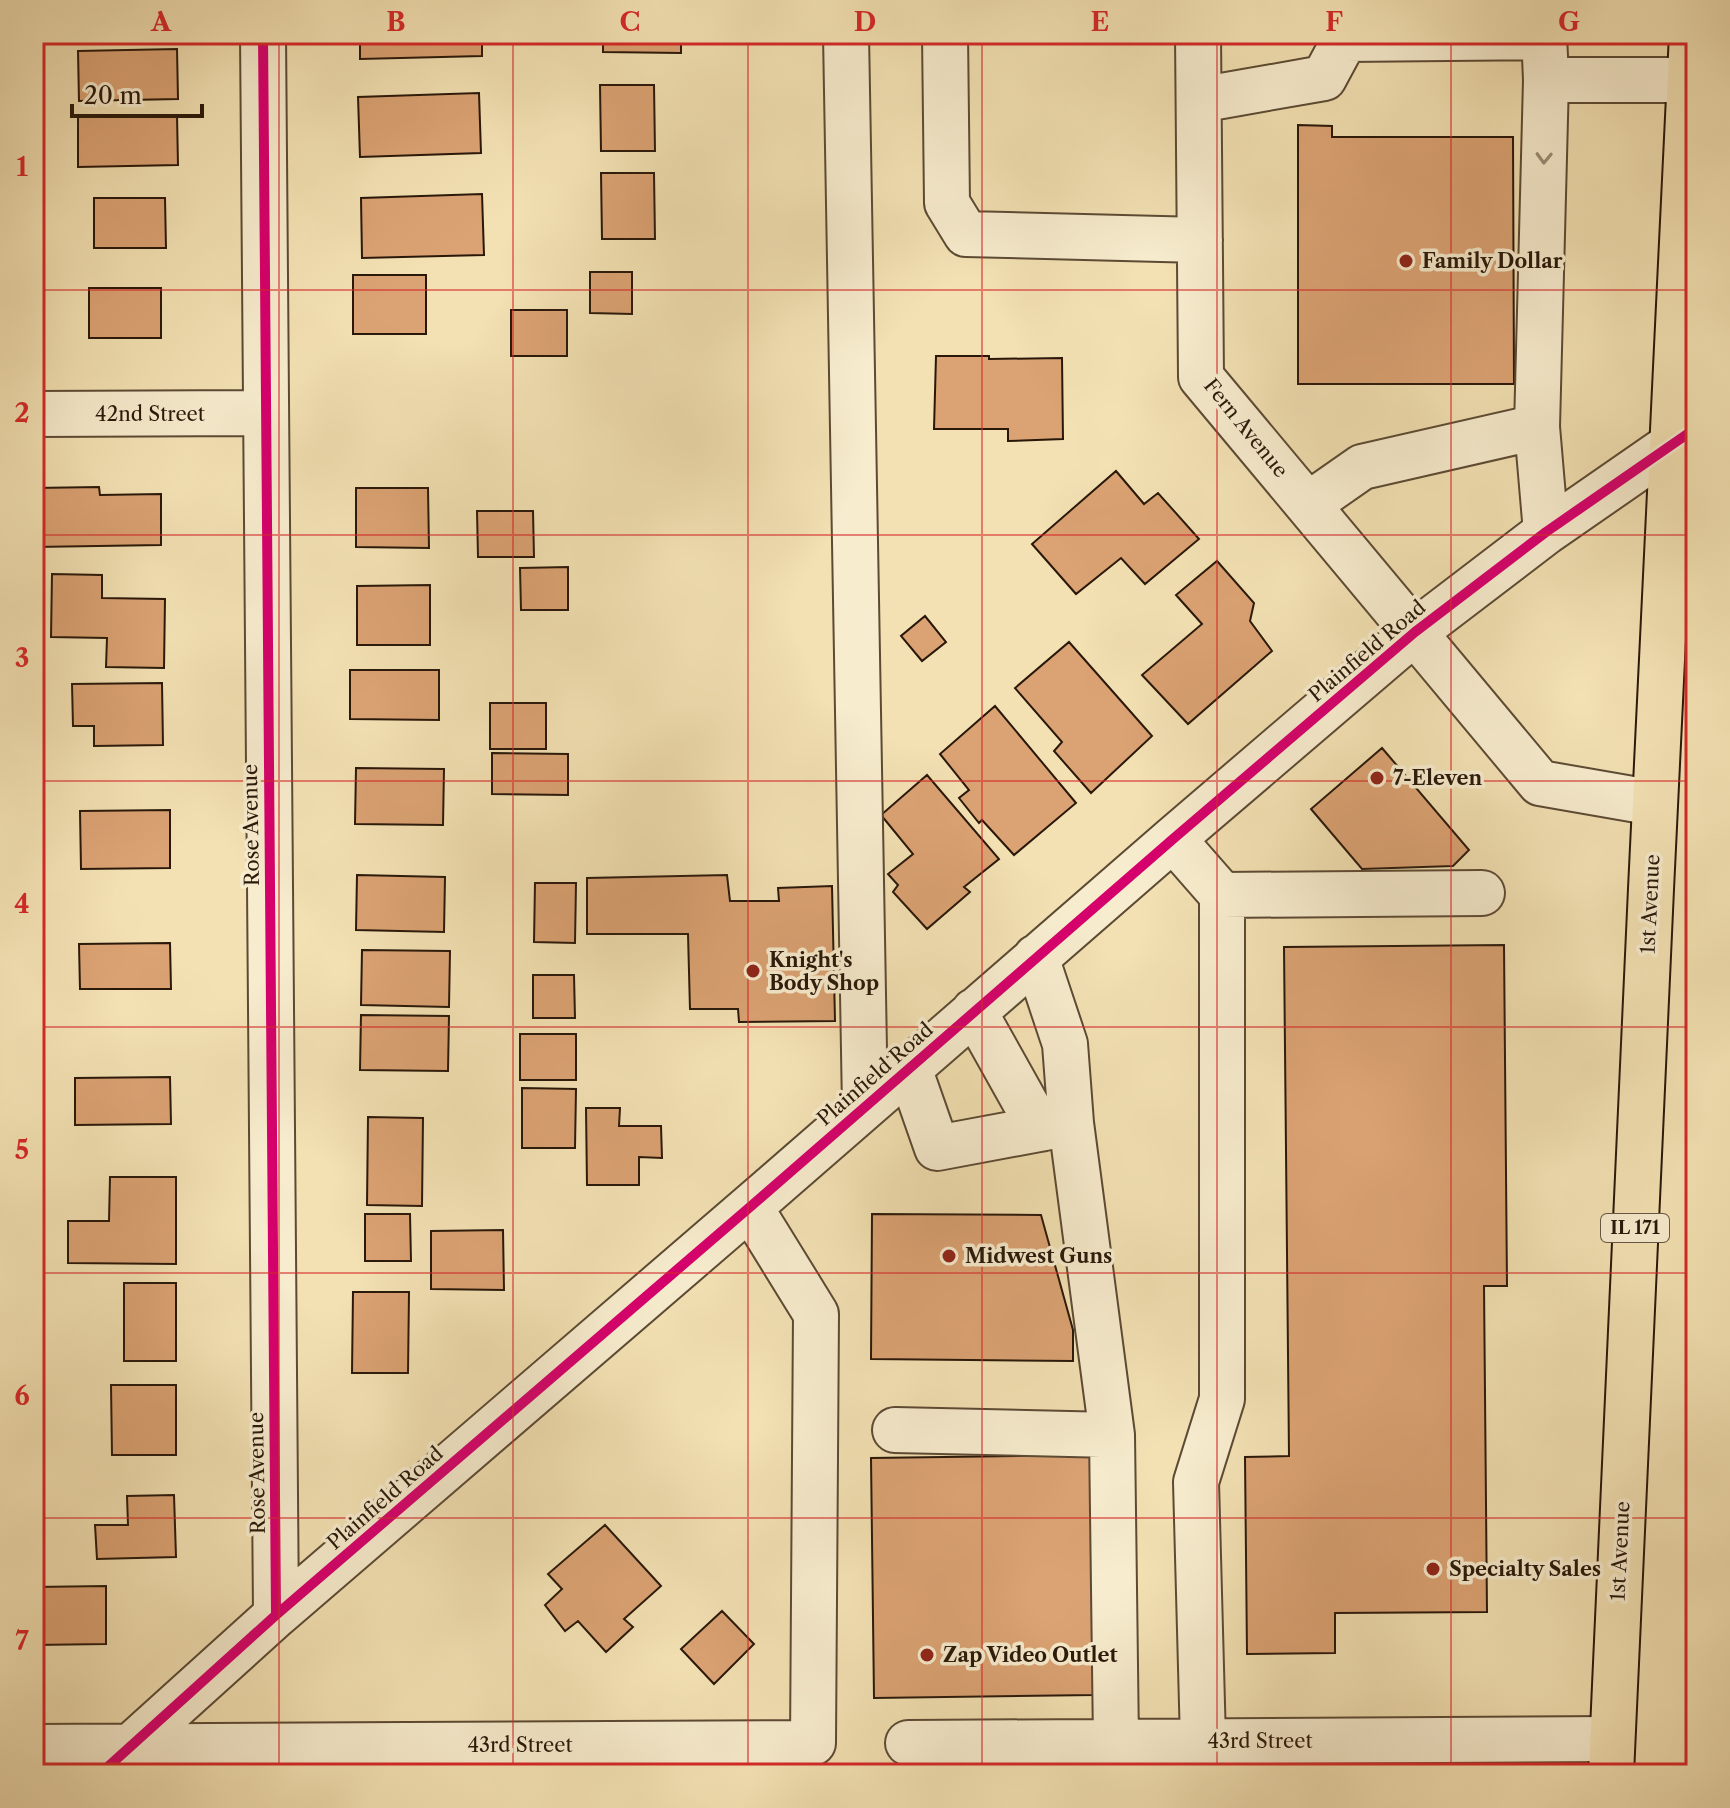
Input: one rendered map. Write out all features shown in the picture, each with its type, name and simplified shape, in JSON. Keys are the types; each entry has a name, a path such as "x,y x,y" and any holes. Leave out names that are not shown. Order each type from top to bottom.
{"main road":[{"name":"1st Avenue","path":"1612,1756 1655,803 1684,436 1692,34"}],"street":[{"name":"Rose Avenue","path":"263,34 276,1615"},
{"path":"846,34 865,1107"},
{"path":"945,34 947,203 966,234 1200,240"},
{"name":"Fern Avenue","path":"1198,34 1201,377 1540,783 1655,803"},
{"path":"1199,100 1324,78 1345,36 1544,35 1546,80 1537,427 1546,532"},
{"path":"1546,80 1690,80"},
{"name":"42nd Street","path":"34,414 265,413"},
{"path":"1309,504 1362,467 1537,427"},
{"name":"Plainfield Road","path":"115,1760 276,1615 1415,632 1546,532 1684,436"},
{"path":"1173,839 1222,895 1222,1399 1196,1482 1203,1741"},
{"path":"1222,895 1482,893"},
{"path":"1036,957 1065,1044 1055,1126 1112,1435 1116,1742"},
{"path":"974,1011 1055,1126"},
{"path":"909,1068 937,1148 1055,1126"},
{"name":"43rd Street","path":"34,1747 115,1760 813,1743 816,1314 750,1207"},
{"path":"895,1430 1112,1435"},
{"name":"43rd Street","path":"908,1743 1203,1741 1323,1757 1612,1756"}],"building":[{"path":"360,34 482,34 482,56 360,59"},
{"path":"603,34 681,34 681,53 603,52"},
{"path":"177,49 178,99 79,101 78,51"},
{"path":"600,85 654,85 655,151 601,151"},
{"path":"479,93 481,153 360,157 358,97"},
{"path":"177,115 178,165 78,167 78,117"},
{"name":"Family Dollar","path":"1298,125 1332,126 1332,137 1513,137 1514,384 1298,384"},
{"path":"601,173 654,173 655,239 602,239"},
{"path":"482,194 484,255 362,258 361,198"},
{"path":"94,198 165,198 166,248 94,248"},
{"path":"590,272 632,272 632,314 590,313"},
{"path":"353,275 426,275 426,334 353,334"},
{"path":"89,288 161,288 161,338 89,338"},
{"path":"511,310 567,310 567,356 511,356"},
{"path":"936,356 1062,358 1063,439 1008,441 1008,429 934,429"},
{"path":"1116,471 1144,504 1158,493 1199,539 1145,584 1121,558 1076,594 1032,544"},
{"path":"99,487 100,495 161,494 161,545 34,547 34,488"},
{"path":"356,488 428,488 429,548 356,547"},
{"path":"477,511 533,511 534,557 478,557"},
{"path":"1217,561 1254,603 1250,621 1272,651 1188,724 1142,675 1202,624 1176,595"},
{"path":"568,567 568,610 521,610 520,568"},
{"path":"52,574 102,575 102,598 165,599 164,668 106,667 107,638 51,637"},
{"path":"430,585 430,645 357,645 357,586"},
{"path":"925,616 946,642 922,661 901,636"},
{"path":"1069,642 1152,736 1091,793 1054,751 1062,742 1015,688"},
{"path":"350,670 439,670 439,720 350,719"},
{"path":"162,683 163,745 94,746 94,726 73,726 72,684"},
{"path":"490,703 546,703 546,749 490,749"},
{"path":"995,706 1076,803 1014,855 982,820 979,823 959,798 969,790 940,754"},
{"name":"7-Eleven","path":"1382,748 1469,850 1453,866 1362,869 1311,809"},
{"path":"492,753 568,754 568,795 492,794"},
{"path":"356,768 444,769 443,825 355,824"},
{"path":"927,775 999,859 964,887 970,892 927,929 893,892 898,885 888,874 913,854 881,815"},
{"path":"170,810 170,868 81,869 80,811"},
{"path":"357,875 445,877 444,932 356,930"},
{"path":"727,875 730,901 779,901 778,888 832,886 835,1021 739,1022 738,1009 690,1009 688,934 587,934 587,878"},
{"path":"535,883 576,883 575,943 534,942"},
{"path":"170,943 171,989 80,989 79,944"},
{"path":"1504,945 1507,1286 1484,1286 1487,1612 1335,1613 1335,1653 1247,1654 1245,1457 1289,1456 1284,947"},
{"path":"362,950 450,951 449,1007 361,1005"},
{"path":"533,975 574,975 575,1018 533,1018"},
{"path":"361,1015 449,1016 448,1071 360,1070"},
{"path":"520,1034 576,1034 576,1080 520,1080"},
{"path":"170,1077 171,1124 75,1125 75,1078"},
{"path":"522,1088 576,1089 575,1148 522,1148"},
{"path":"586,1108 620,1108 619,1126 661,1126 662,1158 639,1157 639,1185 587,1185"},
{"path":"368,1117 423,1118 422,1206 367,1205"},
{"path":"110,1177 176,1177 176,1264 68,1263 68,1221 109,1221"},
{"path":"365,1214 410,1214 411,1261 365,1261"},
{"path":"872,1214 1041,1215 1073,1330 1073,1361 871,1359"},
{"path":"503,1230 504,1290 431,1289 431,1231"},
{"path":"124,1283 176,1283 176,1361 124,1361"},
{"path":"353,1292 409,1292 408,1373 352,1373"},
{"path":"111,1385 176,1385 176,1455 112,1455"},
{"path":"1091,1455 1094,1695 874,1698 871,1458"},
{"path":"174,1495 176,1557 97,1559 95,1525 128,1525 127,1496"},
{"path":"605,1525 661,1586 624,1619 633,1627 606,1652 578,1621 565,1631 545,1605 562,1589 548,1574"},
{"path":"106,1586 106,1644 34,1645 34,1587"},
{"path":"722,1611 754,1644 714,1684 681,1649"}],"cycle path":[{"path":"263,34 276,1615"},
{"path":"100,1774 276,1615 1415,632 1546,532 1696,428"}],"place":[{"name":"Family Dollar","path":"1406,261"},
{"name":"7-Eleven","path":"1377,778"},
{"name":"Knight's Body Shop","path":"753,971"},
{"name":"Midwest Guns","path":"949,1256"},
{"name":"Specialty Sales","path":"1433,1569"},
{"name":"Zap Video Outlet","path":"927,1655"}]}
